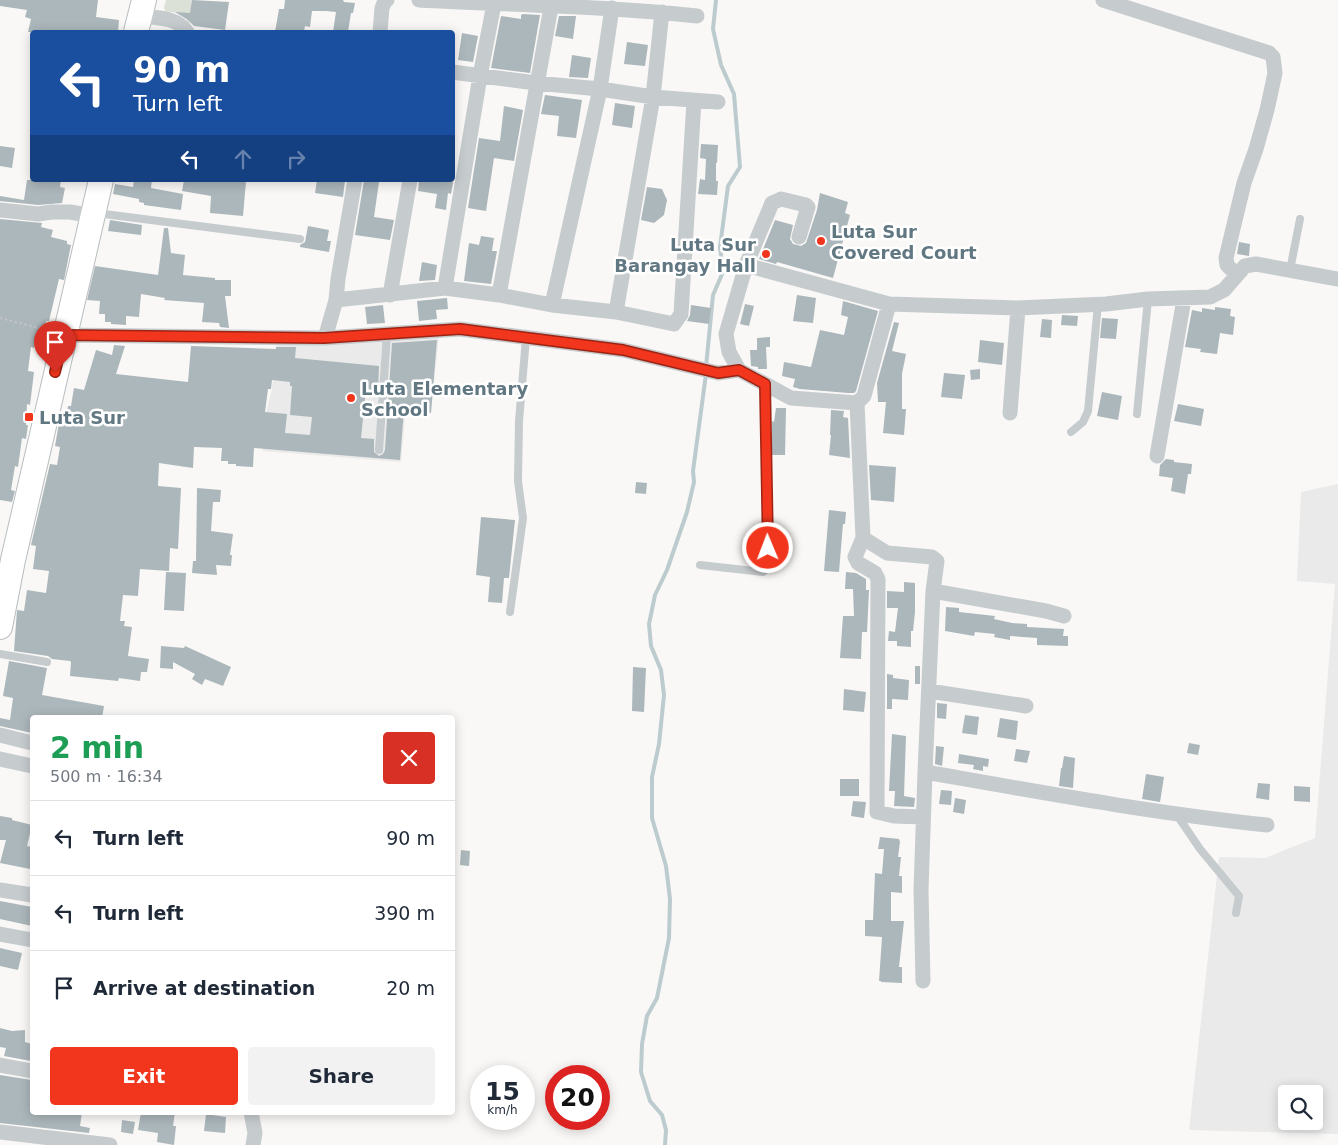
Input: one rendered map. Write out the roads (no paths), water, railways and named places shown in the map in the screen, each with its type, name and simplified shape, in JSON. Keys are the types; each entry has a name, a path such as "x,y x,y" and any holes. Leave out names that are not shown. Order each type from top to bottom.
{"highway":[{"path":"0,627 6,559 64,335 101,182"}],"street":[{"path":"380,30 382,8 387,0"},
{"path":"419,0 551,7 612,8 697,16"},
{"path":"1103,0 1269,53 1273,57 1276,67 1267,110 1244,183 1226,258 1227,265 1236,274"},
{"path":"445,288 480,76 494,4"},
{"path":"499,295 551,7"},
{"path":"552,305 600,89 612,8"},
{"path":"616,312 652,97 662,12"},
{"path":"140,16 175,21 185,30"},
{"path":"455,72 694,102 718,102"},
{"path":"336,300 445,288 499,295 552,305 616,312 674,324 681,314 694,102"},
{"path":"324,338 336,300 355,182"},
{"path":"390,295 410,182"},
{"path":"799,237 808,207 781,199 772,203 746,265 726,334 729,352 739,370 791,398 857,403"},
{"path":"0,210 38,214 70,212 93,215"},
{"path":"746,265 890,304 1018,308 1098,304 1148,298 1184,299 1210,297 1224,290 1236,274 1249,264 1338,279"},
{"path":"1157,456 1184,299"},
{"path":"890,304 864,396 857,403 862,538 855,557 858,562 875,573 878,579 877,812 894,816 923,817"},
{"path":"1010,413 1018,308"},
{"path":"64,335 324,338 460,329 623,350 718,373 739,370"},
{"path":"862,538 887,553 932,557 936,561 923,817 921,890 923,980"},
{"path":"933,591 1046,611 1064,616"},
{"path":"929,691 1026,706"},
{"path":"0,735 30,742"},
{"path":"0,759 30,766"},
{"path":"925,772 1105,803 1267,825"},
{"path":"0,890 30,896"},
{"path":"0,934 30,940"},
{"path":"0,1065 30,1071"},
{"path":"252,1115 255,1133 253,1145"},
{"path":"0,1132 110,1145"}],"lane":[{"path":"93,215 300,240"},
{"path":"1290,270 1300,219"},
{"path":"1138,414 1148,298"},
{"path":"1071,432 1083,422 1088,411 1098,304"},
{"path":"380,450 387,334"},
{"path":"510,612 523,518 518,482 526,338"},
{"path":"700,565 763,572 769,567 765,384"},
{"path":"0,654 47,662"},
{"path":"1176,814 1200,849 1239,896 1236,913"}],"waterway":[{"path":"706,367 713,295 723,272 720,247 728,186 740,167 734,94 721,65 713,29 716,0"},
{"path":"665,1145 666,1130 662,1115 650,1101 641,1072 642,1044 647,1016 657,998 669,938 670,899 666,866 652,818 652,777 659,744 664,695 661,670 651,646 649,624 655,595 667,570 687,512 694,482 693,471 706,374"}],"place":[{"name":"Luta Sur Covered Court","path":"821,241"},
{"name":"Luta Sur Barangay Hall","path":"766,254"},
{"name":"Luta Elementary School","path":"351,398"},
{"name":"Luta Sur","path":"29,417"}]}
